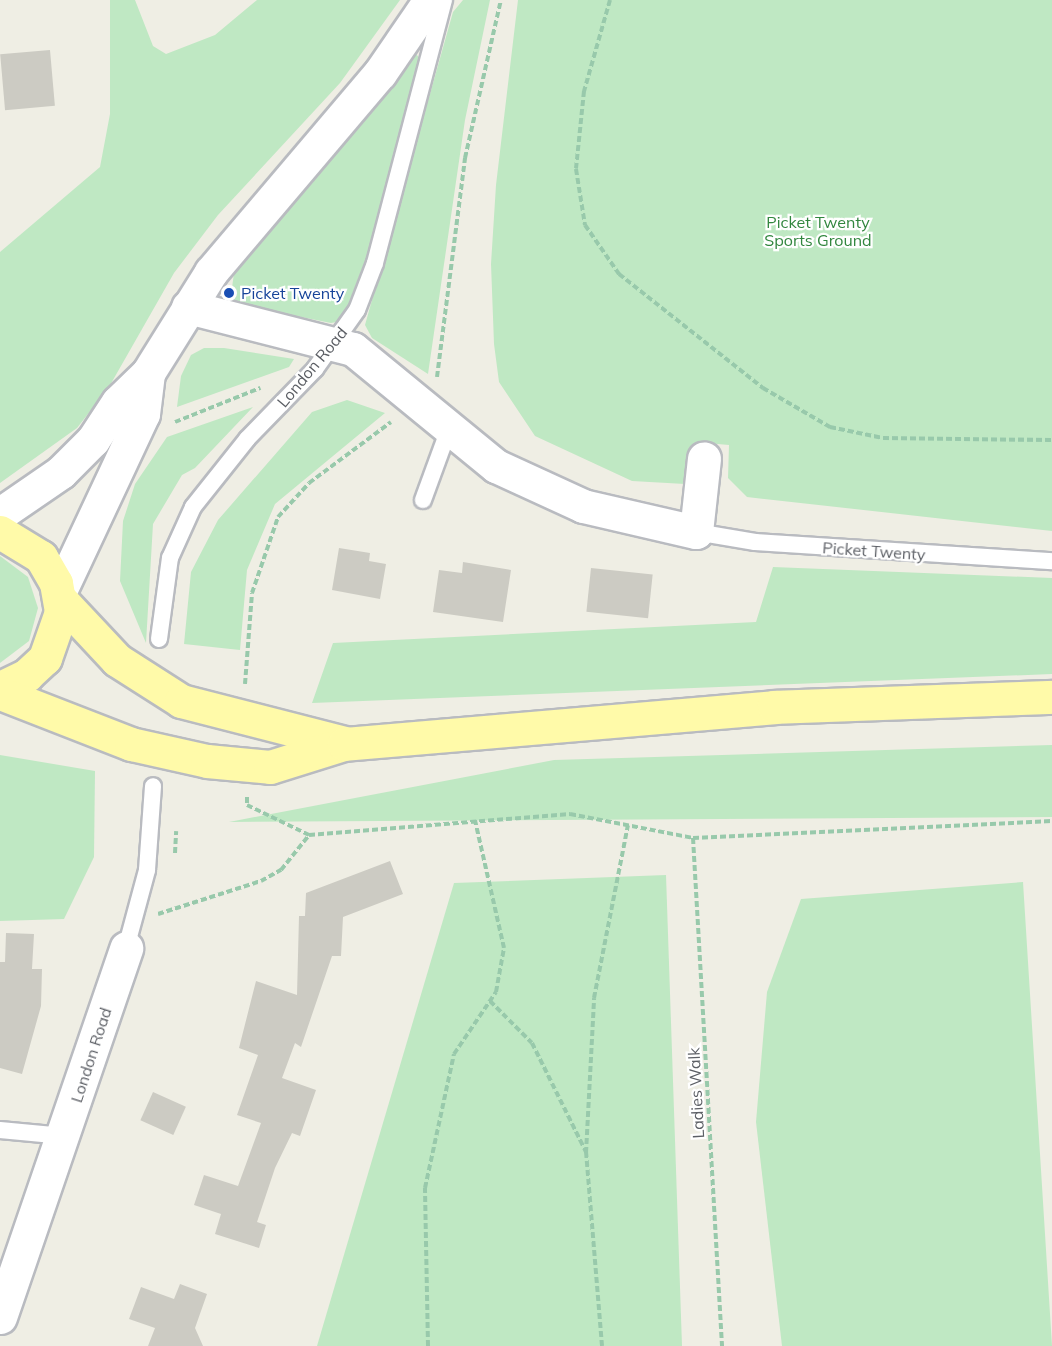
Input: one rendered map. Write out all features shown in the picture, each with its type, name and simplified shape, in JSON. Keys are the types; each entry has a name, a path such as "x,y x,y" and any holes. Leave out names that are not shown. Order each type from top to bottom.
{"main road":[{"path":"0,532 41,557 59,596 141,679 181,702 240,720 344,744"},
{"path":"0,690 27,675 45,658 60,624 59,596"},
{"path":"0,690 122,741 246,766 270,767 344,744 774,707 1052,697"}],"street":[{"path":"0,514 77,459 118,402 148,373 188,307 265,206 380,73 430,0"},
{"name":"Picket Twenty","path":"188,307 229,321 337,342 379,366 449,429 496,466 551,495 696,532"},
{"path":"59,596 144,414 148,373"},
{"path":"696,532 704,458"},
{"name":"London Road","path":"2,1304 64,1136 126,948"}],"lane":[{"name":"London Road","path":"159,639 170,558 193,507 337,342 357,310 375,263 444,0"},
{"path":"423,500 449,429"},
{"name":"Picket Twenty","path":"696,532 755,542 1052,561"},
{"name":"London Road","path":"126,948 147,870 153,786"},
{"path":"0,1130 64,1136"}],"path":[{"path":"435,388 465,158 501,0"},
{"path":"610,0 584,91 576,169 591,239 619,274 763,388 830,427 883,438 1052,440"},
{"path":"167,426 270,385"},
{"path":"240,720 252,593 278,517 309,483 398,417"},
{"path":"246,766 247,805 309,835 570,814 693,838 1052,821"},
{"path":"428,1346 425,1188 454,1054 490,1001 504,948 475,820"},
{"path":"602,1346 586,1153 594,998 628,825"},
{"path":"158,914 261,881 281,870 309,835"},
{"name":"Ladies Walk","path":"693,838 722,1346"},
{"path":"490,1001 532,1043 586,1153"}],"green space":[{"path":"110,0 135,0 153,46 166,54 215,35 257,0 400,0 340,83 218,215 174,273 109,387 77,428 0,483 0,252 100,167 110,114"},
{"path":"463,0 490,0 465,120 428,374 372,338 365,325 453,12"},
{"name":"Picket Twenty Sports Ground","path":"518,0 1052,0 1052,531 747,497 728,478 729,445 695,442 685,484 632,481 535,436 499,382 494,344 491,264 496,185"},
{"path":"416,54 421,60 372,243 342,321 331,323 237,304 231,295 234,273"},
{"path":"204,348 224,348 294,359 289,367 177,407 181,376 191,355"},
{"path":"347,400 385,413 275,504 247,570 240,650 184,644 191,572 218,520 312,412"},
{"path":"253,407 195,468 182,475 153,524 146,643 120,581 123,521 135,484 167,437"},
{"path":"0,556 28,577 38,608 29,641 0,663"},
{"path":"773,567 1052,578 1052,674 312,703 333,643 756,622"},
{"path":"1052,745 1052,817 229,822 554,760"},
{"path":"0,755 95,771 94,857 64,919 0,921"},
{"path":"666,875 682,1346 317,1346 454,883"},
{"path":"1023,882 1052,1346 782,1346 756,1122 767,992 801,899"}],"building":[{"path":"50,50 55,106 5,110 0,54"},
{"path":"339,548 370,553 369,561 386,564 380,599 332,590"},
{"path":"463,562 511,570 503,622 433,612 439,570 462,573"},
{"path":"591,568 653,574 648,618 586,612"},
{"path":"390,861 403,894 343,917 341,956 332,956 301,1047 295,1043 282,1078 316,1090 300,1136 292,1133 275,1168 257,1222 266,1225 259,1248 215,1234 221,1214 194,1205 204,1175 238,1186 261,1123 237,1115 258,1055 239,1048 256,981 297,995 299,916 305,916 306,893"},
{"path":"6,933 34,934 32,969 42,969 41,1006 22,1074 0,1068 0,962 5,962"},
{"path":"153,1092 186,1107 173,1135 140,1120"},
{"path":"180,1284 207,1294 195,1328 203,1346 148,1346 155,1328 129,1319 141,1287 174,1299"}],"place":[{"name":"Picket Twenty","path":"229,293"}]}
